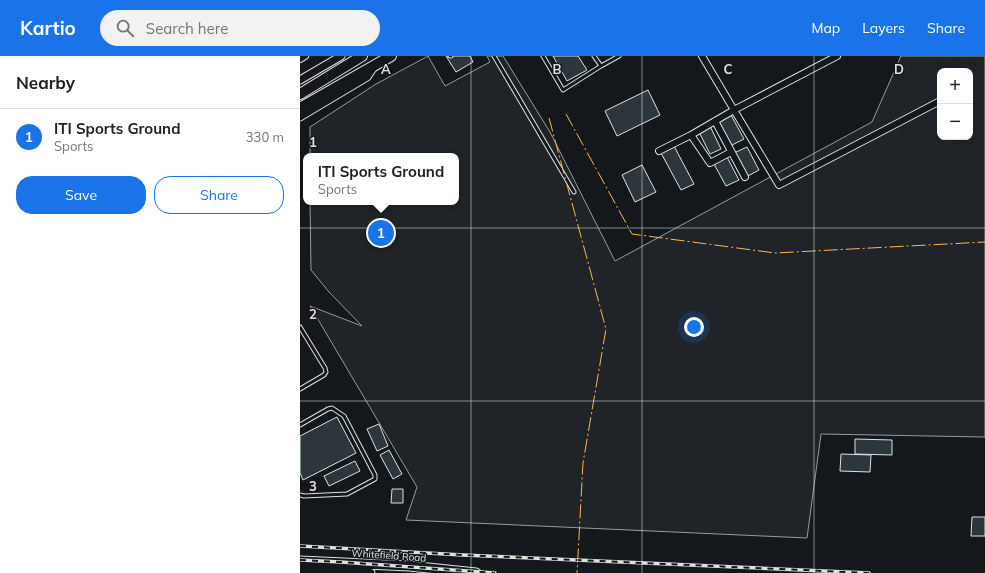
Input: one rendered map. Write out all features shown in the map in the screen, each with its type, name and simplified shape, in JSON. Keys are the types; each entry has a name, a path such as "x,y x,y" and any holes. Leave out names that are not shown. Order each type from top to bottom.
{"highway":[{"path":"300,108 391,56"},
{"path":"300,94 357,58"}],"main road":[{"name":"Whitefield Road","path":"300,561 370,573"},
{"name":"Whitefield Road","path":"300,570 315,571 409,566 476,573"}],"street":[{"path":"300,59 305,56"},
{"path":"300,80 341,56"},
{"path":"702,56 779,185 937,103"},
{"path":"659,152 692,135 734,110 837,56"},
{"path":"300,117 367,77 374,66"},
{"path":"715,121 745,177"},
{"path":"692,135 710,163 731,152"}],"lane":[{"path":"494,56 574,192"},
{"path":"543,56 563,90 600,66 619,56"},
{"path":"594,56 600,66"},
{"path":"300,327 326,372 324,375 300,389"},
{"path":"300,425 332,408 344,416 375,475 375,479 347,494 300,495"}],"shaded area":[{"path":"428,56 445,86 490,62 487,56 503,56 550,132 615,261 872,122 901,56 985,56 985,437 821,434 807,538 406,520 417,487 310,306 362,326 329,292 311,270 310,205 459,205 459,153 310,153 310,127 376,84"}],"building":[{"path":"446,56 470,56 473,62 456,72"},
{"path":"553,56 578,56 587,70 567,81"},
{"path":"648,90 660,115 617,136 605,111"},
{"path":"731,115 744,139 730,146 718,122"},
{"path":"710,126 721,149 710,154 699,132"},
{"path":"674,146 694,184 681,190 661,153"},
{"path":"747,147 759,170 746,177 734,153"},
{"path":"727,157 739,180 726,186 714,164"},
{"path":"642,165 656,192 635,202 622,175"},
{"path":"337,417 356,453 303,480 300,473 300,436"},
{"path":"379,424 388,446 377,451 367,429"},
{"path":"855,439 892,440 892,455 855,454"},
{"path":"389,450 402,474 393,479 380,455"},
{"path":"841,454 871,455 870,472 840,471"},
{"path":"355,461 360,471 329,486 324,476"},
{"path":"392,489 403,489 403,503 391,503"},
{"path":"972,517 985,517 985,536 971,536"}],"railway":[{"path":"300,546 463,555 869,573"},
{"path":"300,560 495,573"}],"power":[{"path":"566,114 632,234 775,253 985,242"},
{"path":"549,118 606,329 583,463 577,573"}],"place":[{"name":"ITI Sports Ground","path":"381,233"}]}
